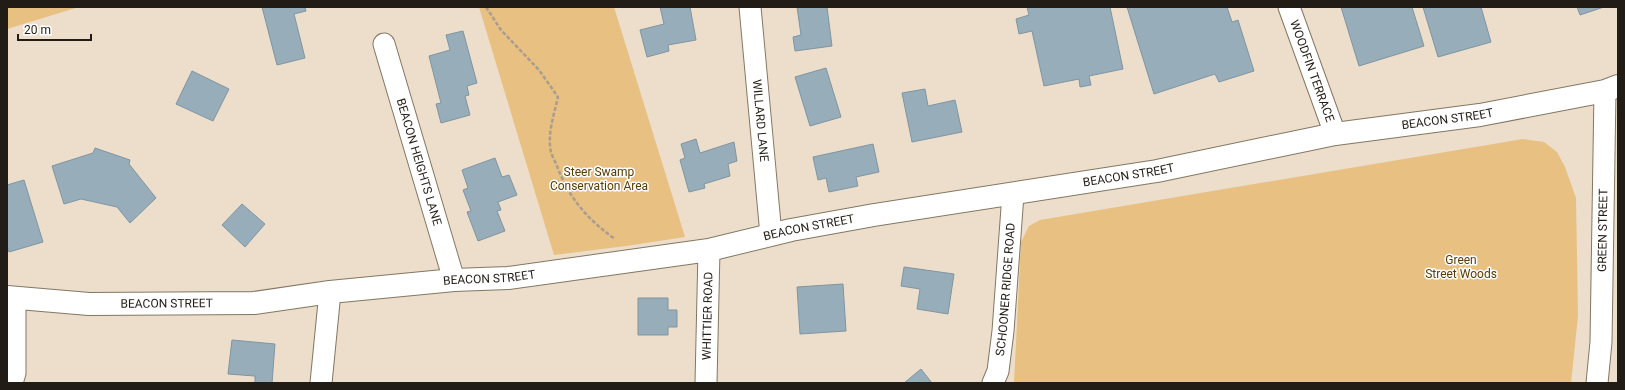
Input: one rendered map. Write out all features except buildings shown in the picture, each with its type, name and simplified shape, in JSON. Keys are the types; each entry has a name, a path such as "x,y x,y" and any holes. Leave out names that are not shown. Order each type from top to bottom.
{"street":[{"name":"WILLARD LANE","path":"750,7 771,235"},
{"name":"WOODFIN TERRACE","path":"1289,7 1335,134"},
{"name":"BEACON HEIGHTS LANE","path":"384,44 454,280"},
{"name":"BEACON STREET","path":"11,298 88,304 254,303 330,292 454,280 508,278 709,250 771,235 874,215 1157,172 1335,134 1480,115 1611,88"},
{"name":"GREEN STREET","path":"1597,383 1601,342 1610,281 1611,88"},
{"name":"SCHOONER RIDGE ROAD","path":"994,383 998,371 1003,331 1013,194"},
{"name":"WHITTIER ROAD","path":"706,383 709,250"},
{"path":"321,383 330,292"},
{"path":"11,298 15,373 12,383"}],"path":[{"path":"486,7 501,30 538,70 558,97 551,126 551,151 562,180 577,205 604,231 626,246 631,261"}],"green space":[{"path":"7,7 79,7 7,29"},
{"name":"Steer Swamp Conservation Area","path":"479,7 614,7 685,237 554,255"},
{"name":"Green Street Woods","path":"1523,139 1544,142 1557,152 1565,167 1576,198 1578,316 1571,383 1014,383 1021,242 1029,226 1040,220"}]}
